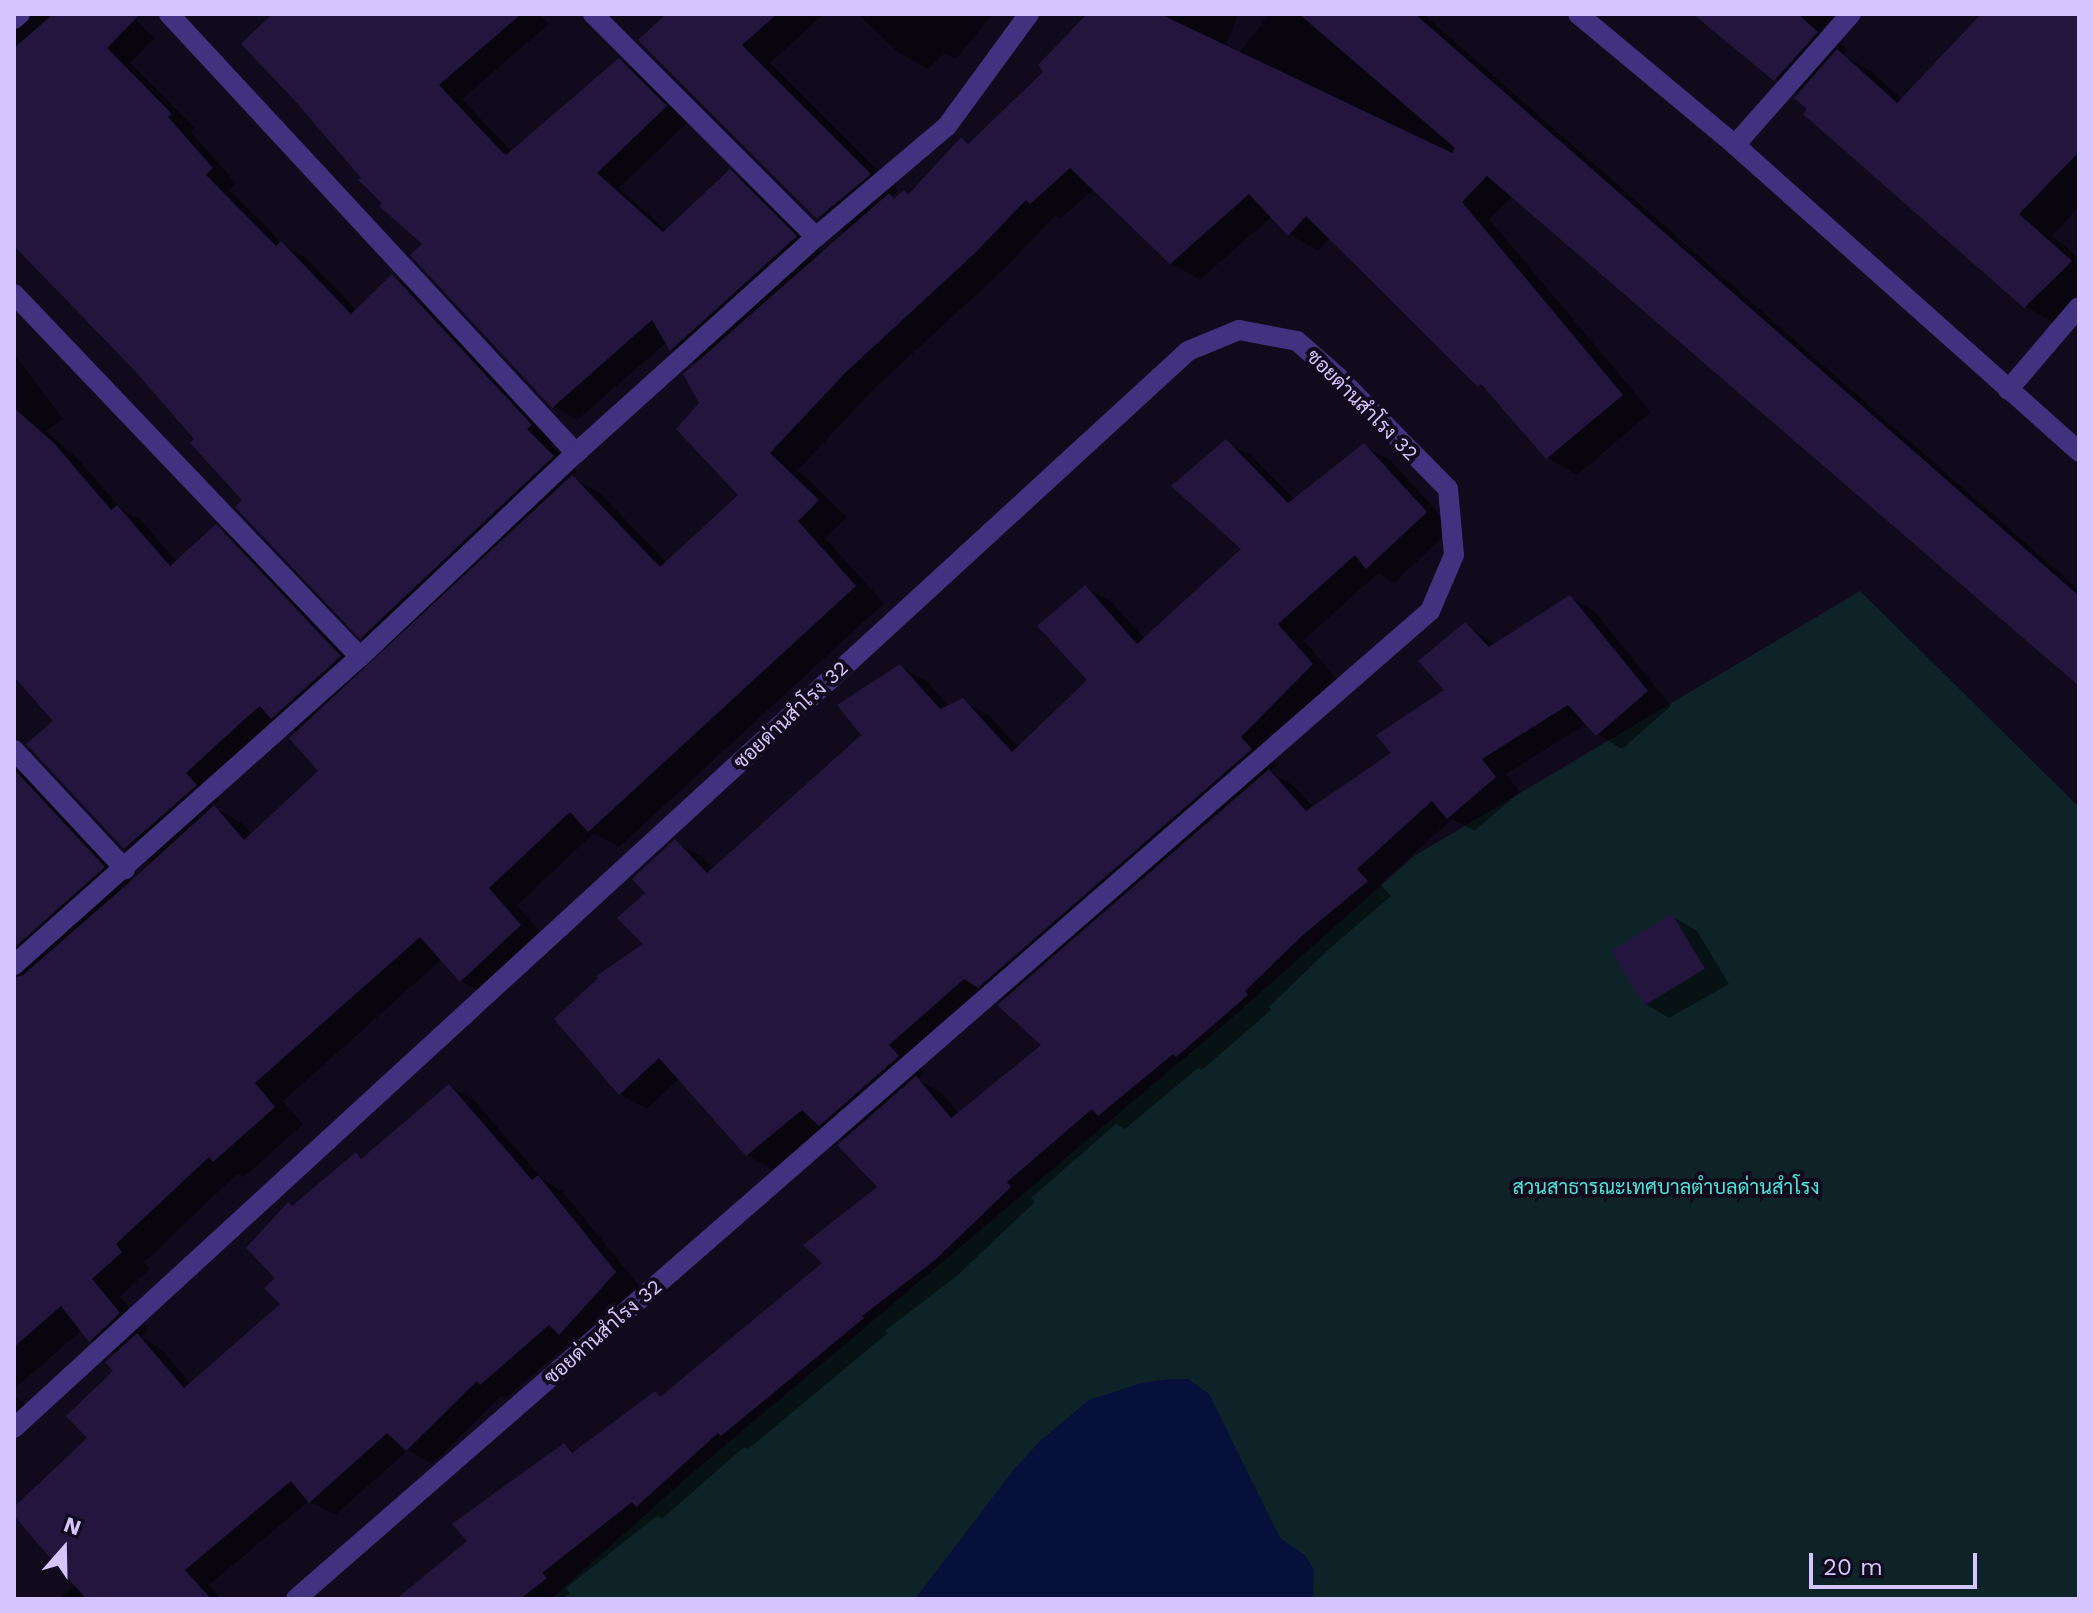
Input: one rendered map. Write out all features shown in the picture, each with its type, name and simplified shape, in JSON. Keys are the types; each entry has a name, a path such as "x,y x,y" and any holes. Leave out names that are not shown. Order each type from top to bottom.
{"street":[{"path":"14,19 20,14"},
{"path":"593,14 816,237"},
{"path":"14,965 360,657 576,453 816,237 947,126 1029,14"},
{"path":"1578,14 1735,145 2079,452"},
{"path":"1735,145 1851,14"},
{"path":"177,17 576,453"},
{"path":"14,294 360,657"},
{"path":"2008,390 2079,307"},
{"name":"ซอยด่านสำโรง 32","path":"14,1428 1188,351 1239,330 1297,341 1338,377 1448,489 1454,555 1430,611 296,1599"},
{"path":"14,750 125,869"}],"green space":[{"name":"สวนสาธารณะเทศบาลตำบลด่านสำโรง","path":"1860,591 2079,807 2079,1599 551,1599 684,1480 1233,1017 1414,856"}],"shaded area":[{"path":"1188,1379 1209,1394 1280,1538 1305,1555 1314,1570 1313,1599 915,1599 1015,1468 1041,1440 1089,1400 1141,1383"}],"building":[{"path":"53,14 140,14 107,48 172,114 168,117 213,168 206,175 276,246 281,241 351,314 392,274 532,425 527,429 554,456 360,639 235,507 242,500 190,443 194,439 136,372 14,246 14,48"},
{"path":"272,14 521,14 439,85 503,153 506,155 619,58 667,106 597,173 663,232 730,169 797,236 670,351 652,320 552,408 410,255 422,244 379,206 382,203 358,180 361,178 241,44"},
{"path":"666,14 777,14 742,45 871,174 817,219 638,40"},
{"path":"1087,14 1160,14 1452,153 1455,148 1299,14 1415,14 2079,596 2079,686 1487,176 1462,202 1623,395 1546,459 1481,384 1478,387 1306,216 1288,236 1249,194 1170,264 1070,168 1030,204 1026,200 975,253 845,373 770,453 819,500 798,521 856,586 588,832 570,812 489,888 521,925 460,982 420,937 255,1083 275,1107 213,1162 209,1157 116,1244 122,1252 92,1279 120,1313 89,1342 61,1306 14,1347 14,978 23,975 214,805 244,840 318,771 289,738 572,475 660,567 738,495 676,429 699,403 683,374 889,193 894,199 904,190 908,195 961,137 968,144 1043,72 1038,65"},
{"path":"1693,14 1798,14 1818,32 1774,81"},
{"path":"1981,14 2079,14 2079,152 2019,214 2072,261 2024,308 1803,114 1807,109 1794,98 1837,49 1897,103"},
{"path":"14,408 54,443 111,510 117,505 170,566 216,524 341,656 271,719 260,706 247,717 186,773 197,785 124,849 26,744 53,721 14,677"},
{"path":"1226,439 1288,503 1364,443 1427,512 1366,569 1355,555 1278,624 1313,664 1241,737 1252,749 978,988 964,979 889,1045 899,1056 819,1126 802,1110 746,1156 659,1058 619,1095 554,1019 598,978 596,976 643,944 617,918 645,893 632,879 675,839 707,873 861,735 837,705 900,664 940,709 963,698 1012,752 1087,680 1037,626 1085,585 1137,644 1241,549 1171,486"},
{"path":"1570,595 1648,691 1596,736 1568,705 1482,759 1496,777 1447,819 1432,801 1357,869 1368,881 1303,935 1245,991 1248,995 1176,1057 1173,1054 1098,1116 1092,1109 1007,1182 1011,1187 935,1260 862,1316 864,1318 721,1436 718,1433 636,1507 632,1502 542,1573 547,1578 520,1599 396,1599 467,1541 452,1524 564,1443 572,1453 655,1391 660,1397 822,1263 803,1245 877,1187 837,1145 916,1076 951,1118 1041,1045 997,1005 1269,769 1306,811 1391,753 1376,735 1444,690 1418,661 1465,622 1489,647"},
{"path":"14,769 105,867 14,948"},
{"path":"1672,914 1705,969 1644,1005 1611,951"},
{"path":"449,1084 532,1180 538,1175 616,1272 559,1335 549,1325 480,1385 477,1381 406,1451 387,1433 309,1503 291,1481 185,1570 211,1599 86,1599 14,1516 14,1507 87,1438 66,1416 113,1371 105,1362 137,1333 184,1388 280,1304 264,1288 275,1278 246,1248 288,1202 292,1206 356,1152 361,1159"}]}
